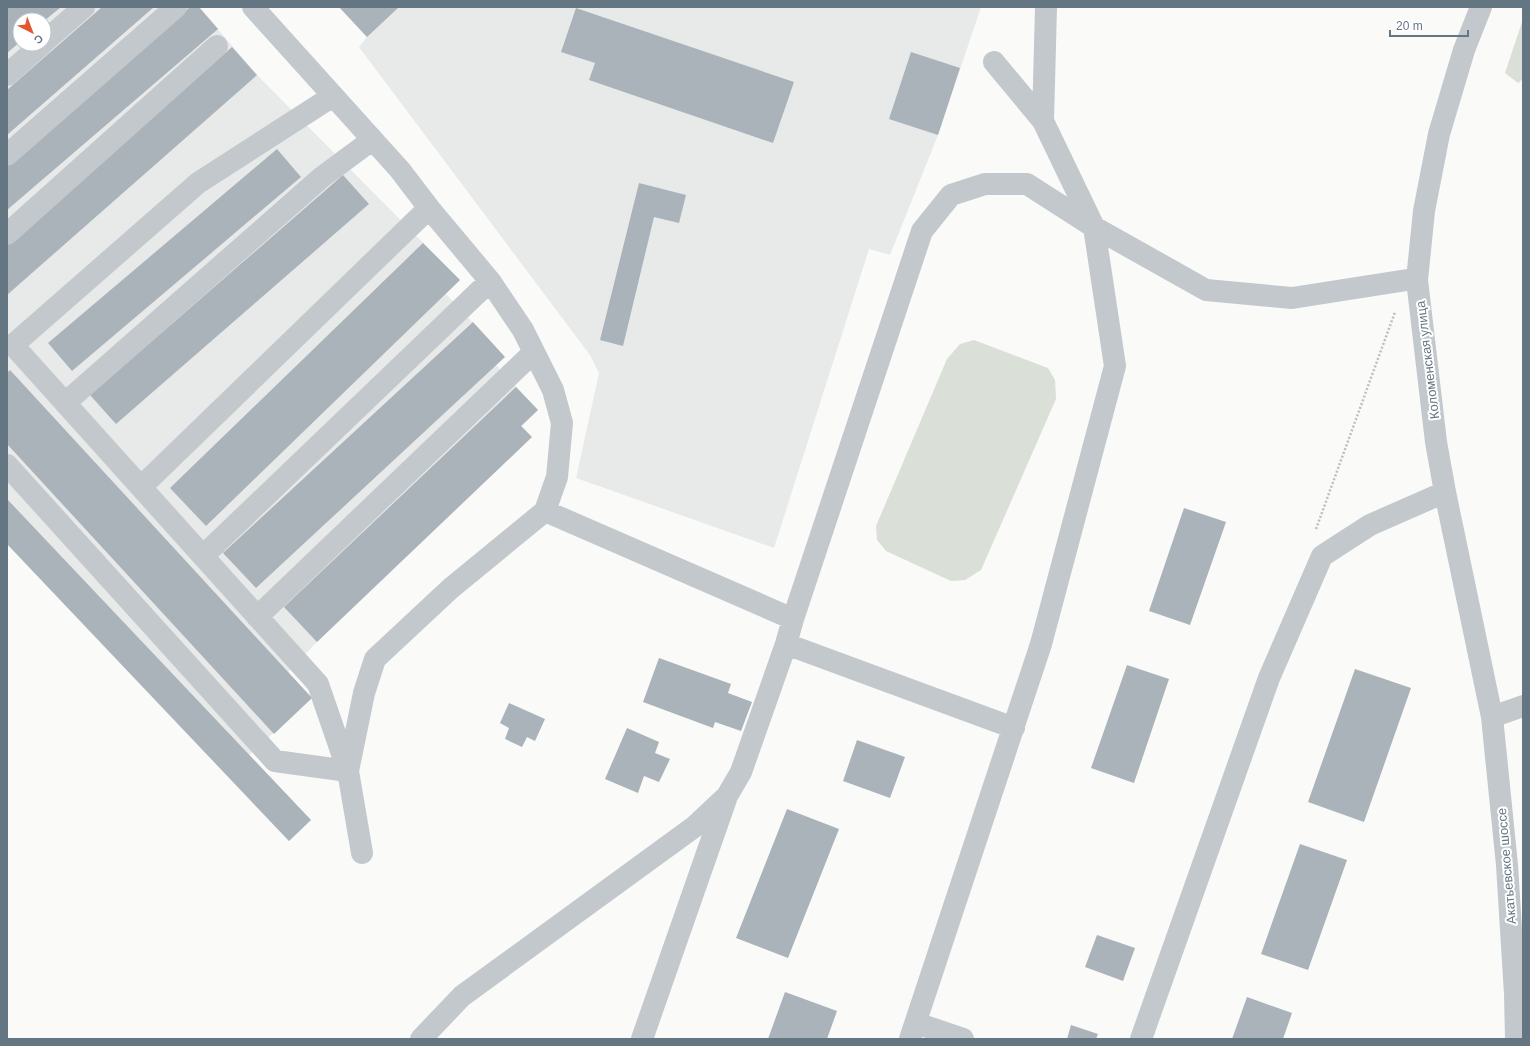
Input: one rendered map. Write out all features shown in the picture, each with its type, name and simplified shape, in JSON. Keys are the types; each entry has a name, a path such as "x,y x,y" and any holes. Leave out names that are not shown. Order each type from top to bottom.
{"street":[{"path":"52,35 84,7"},
{"path":"7,155 176,7"},
{"path":"253,7 400,170 429,208 490,280 523,330 553,390 562,423 557,477 545,511 450,589 375,659 364,693 348,771"},
{"path":"1042,121 1046,7"},
{"name":"Коломенская улица","path":"1481,7 1464,50 1439,134 1424,210 1417,280 1436,442 1444,492 1492,717"},
{"path":"7,234 217,46"},
{"path":"7,75 33,52"},
{"path":"963,1039 913,1031 1041,644 1115,366 1094,227 1042,121 994,62"},
{"path":"333,96 198,183 10,345 65,403 318,684 348,771 362,853"},
{"path":"65,403 322,177 372,140"},
{"path":"642,1039 727,796 741,772 786,644 922,231 951,195 985,184 1027,184 1094,227 1206,290 1292,298 1407,280 1417,280"},
{"path":"141,487 429,208"},
{"path":"203,556 490,280"},
{"path":"258,616 534,352"},
{"path":"7,465 276,761 348,771"},
{"path":"1141,1039 1269,678 1322,556 1370,525 1444,492"},
{"path":"545,511 793,619"},
{"path":"786,644 1014,728"},
{"path":"1492,717 1523,706"},
{"name":"Акатьевское шоссе","path":"1492,717 1507,865 1516,994 1516,1039"},
{"path":"421,1039 462,996 694,827 727,796"}],"shaded area":[{"path":"7,7 199,7 257,75 460,280 446,294 505,357 496,365 538,410 522,426 532,437 317,642 288,672 312,698 249,755 311,820 289,841 7,544"},
{"path":"339,7 981,7 938,135 890,255 869,249 774,548 576,478 599,373 590,355 359,47 367,37"},
{"path":"1523,19 1523,79 1518,83 1505,73"},
{"path":"974,340 1048,368 1055,380 1056,399 981,570 965,580 951,581 886,551 877,540 876,526 947,359 960,344"}],"building":[{"path":"7,7 61,7 52,14 52,12 12,12 12,49 7,53"},
{"path":"102,7 154,7 7,135 7,90"},
{"path":"190,7 199,7 218,29 7,210 7,164"},
{"path":"339,7 399,7 367,37"},
{"path":"576,8 794,82 773,143 589,80 595,63 561,52"},
{"path":"232,47 257,75 7,295 7,245"},
{"path":"911,52 960,68 938,135 889,119"},
{"path":"277,149 301,177 72,371 48,343"},
{"path":"343,175 369,204 116,424 90,395"},
{"path":"639,183 686,195 679,223 654,217 623,346 600,340"},
{"path":"423,243 460,280 206,526 170,488"},
{"path":"473,322 505,357 256,588 223,553"},
{"path":"10,370 312,698 274,734 7,444 7,373"},
{"path":"516,387 538,410 521,426 532,437 317,642 284,607"},
{"path":"7,499 311,820 289,841 7,544"},
{"path":"1184,508 1226,522 1190,625 1149,611"},
{"path":"659,658 731,684 728,693 752,702 741,731 715,722 713,728 643,702"},
{"path":"1127,665 1169,679 1134,783 1091,768"},
{"path":"1355,669 1411,688 1364,822 1308,802"},
{"path":"509,703 545,719 535,741 527,737 522,747 505,739 509,728 500,723"},
{"path":"627,728 659,742 655,753 670,759 659,782 644,776 638,793 605,779"},
{"path":"857,740 905,757 890,798 843,781"},
{"path":"787,809 839,829 788,958 736,938"},
{"path":"1300,844 1347,860 1308,970 1261,954"},
{"path":"1097,935 1135,948 1123,981 1085,967"},
{"path":"785,992 837,1011 827,1039 768,1039"},
{"path":"1247,997 1292,1013 1283,1039 1232,1039"},
{"path":"1071,1025 1098,1034 1096,1039 1067,1039"}]}
